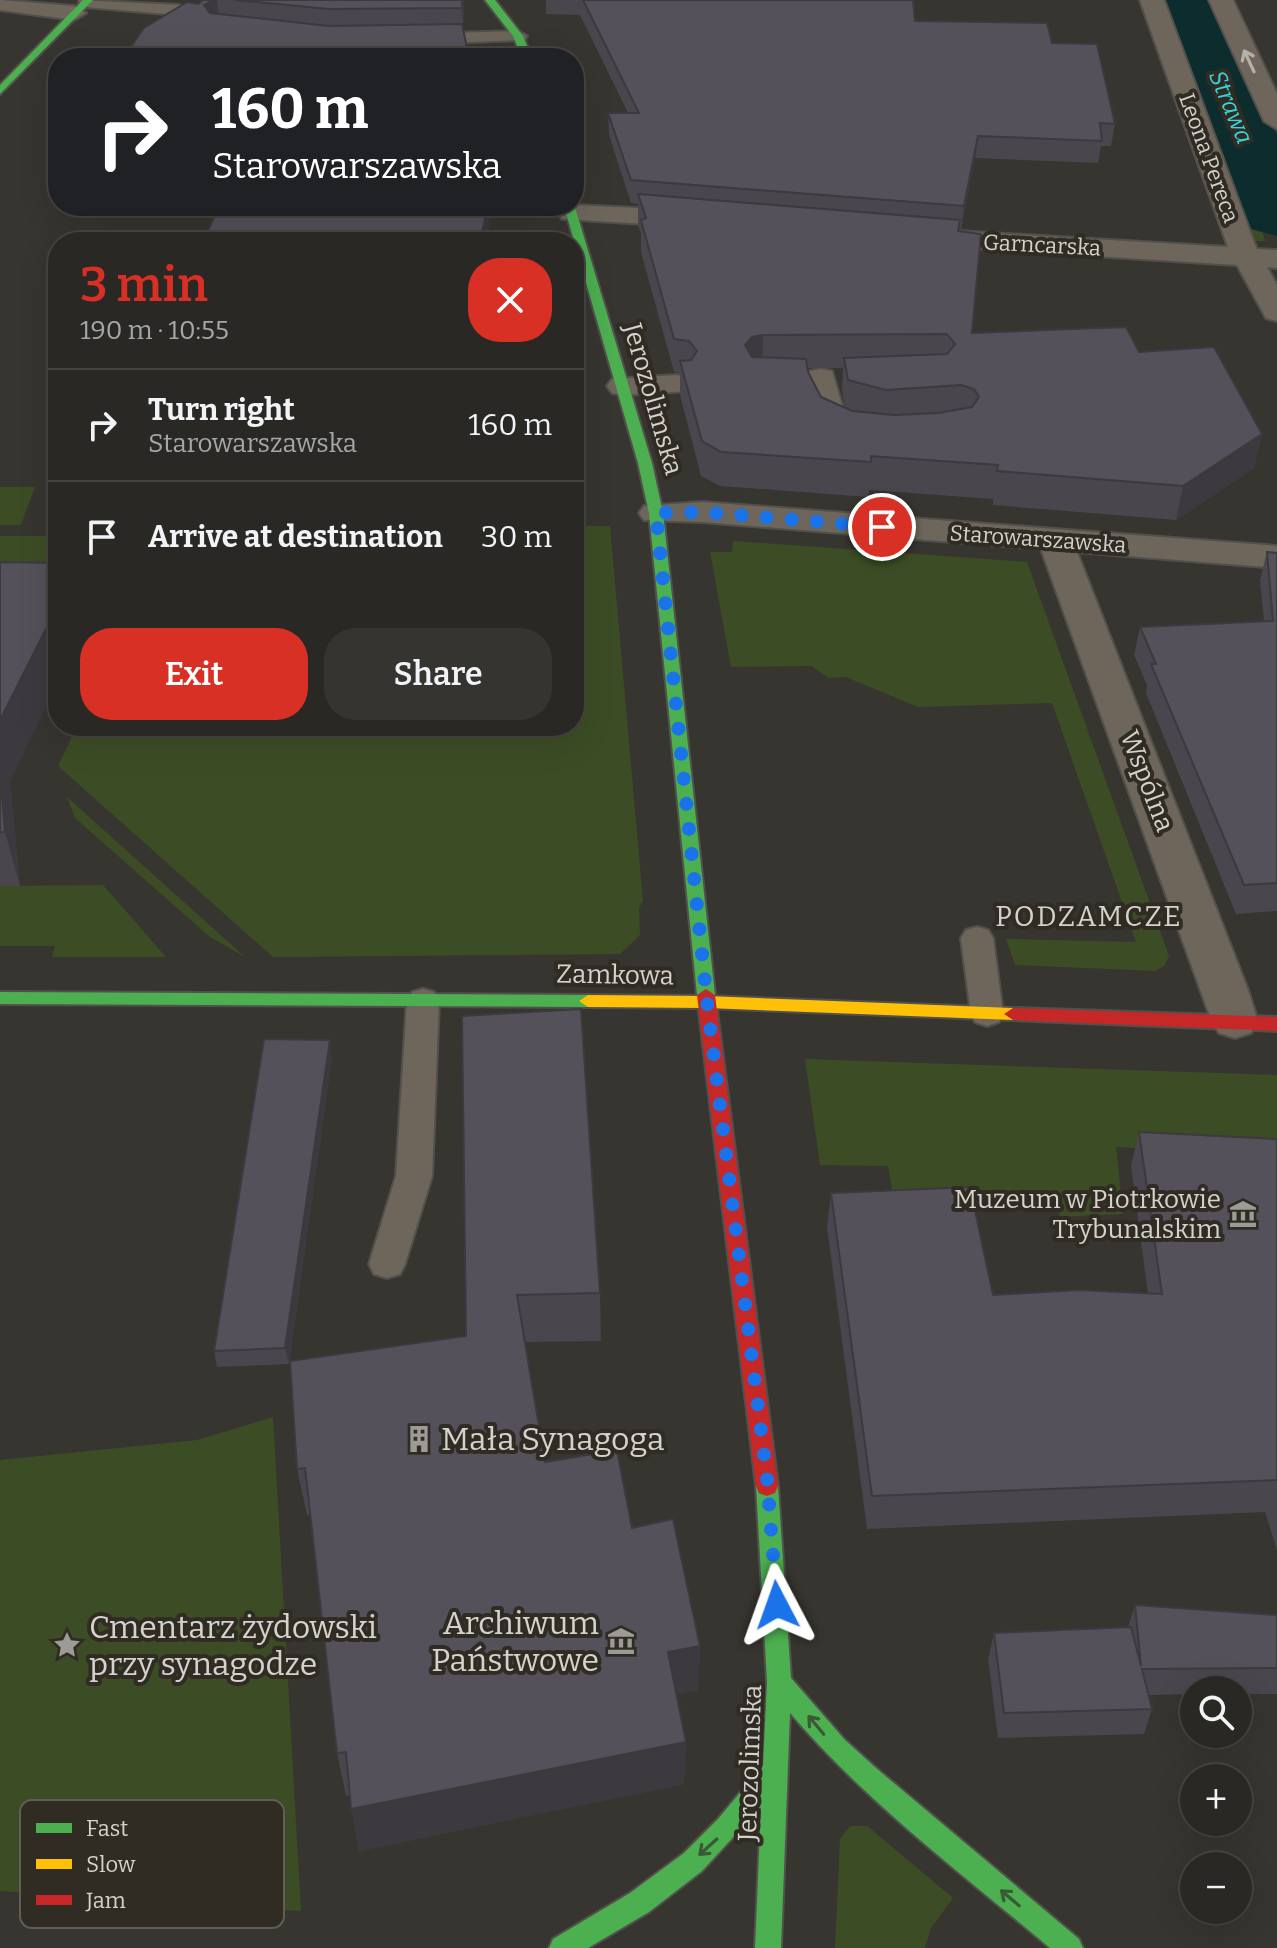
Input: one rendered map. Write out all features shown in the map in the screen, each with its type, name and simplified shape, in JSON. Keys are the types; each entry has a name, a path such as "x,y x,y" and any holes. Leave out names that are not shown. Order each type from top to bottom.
{"street":[{"path":"490,0 518,36 523,48"},
{"name":"Leona Pereca","path":"1152,0 1266,258 1277,312"},
{"path":"1221,0 1277,121"},
{"path":"0,3 83,5"},
{"path":"0,91 83,5"},
{"path":"584,211 731,221"},
{"name":"Garncarska","path":"888,234 1266,258"},
{"name":"Jerozolimska","path":"584,254 656,513 707,1002 767,1478 779,1682 768,1948"},
{"path":"821,378 827,417 832,424 856,432 897,434"},
{"path":"623,386 677,384"},
{"name":"Starowarszawska","path":"656,513 702,512 1277,557"},
{"name":"Wspólna","path":"1055,541 1226,990 1235,1022"},
{"name":"Zamkowa","path":"0,998 707,1002 1277,1024"},
{"path":"779,1682 836,1748 867,1777 1070,1948"},
{"path":"562,1948 622,1914 707,1848 777,1767"}],"lane":[{"path":"83,5 179,10 199,16"},
{"path":"408,39 518,36"},
{"path":"977,938 987,1014"},
{"path":"387,1264 414,1176 423,1000"}],"green space":[{"path":"1162,0 1174,0 1253,194 1265,241 1253,241"},
{"path":"1199,0 1210,0 1277,148 1277,178"},
{"path":"0,487 35,487 21,525 0,525"},
{"path":"584,526 610,526 643,901 639,908 640,935 620,954 273,957 58,766 72,736 584,736"},
{"path":"0,536 48,536 48,615 0,620"},
{"path":"733,541 1027,562 1169,956 1164,966 1155,971 1015,965 1006,939 1136,942 1052,703 918,707 846,677 829,678 811,666 731,667 710,552 732,552"},
{"path":"67,797 245,957 210,937 75,818"},
{"path":"103,885 166,957 52,957 55,946 0,946 0,886"},
{"path":"805,1059 1277,1075 1277,1155 1116,1147 1123,1214 1060,1217 1057,1201 894,1200 888,1166 820,1165"},
{"path":"273,1417 301,1911 284,1910 284,1800 20,1800 20,1892 0,1891 0,1460 197,1440"},
{"path":"850,1826 867,1826 953,1898 931,1928 925,1948 835,1948 840,1839"}],"building":[{"path":"203,0 214,0 204,5 210,13 329,26 462,24 467,48 130,48 144,28 187,2 198,4"},
{"path":"235,0 462,0 462,8 329,9"},
{"path":"583,0 913,0 915,21 1047,23 1052,43 1097,44 1115,124 1100,123 1102,141 978,136 964,206 631,180 608,113 639,113"},
{"path":"638,194 960,220 958,231 981,234 972,333 1126,327 1139,352 1214,347 1262,434 1183,486 997,471 998,465 871,456 871,462 721,452 702,441 680,361 691,360 697,351 689,341 674,339 641,220 646,218","holes":["947,334 955,344 947,354 844,358 848,380 886,390 961,385 974,389 979,397 972,407 938,413 894,415 852,411 821,397 808,372 806,359 752,357 745,345 752,337 763,335"]},
{"path":"215,216 486,216 482,232 207,232"},
{"path":"1267,552 1277,553 1277,883 1244,885 1151,664 1156,664 1140,627 1273,621"},
{"path":"0,562 48,563 48,625 0,720"},
{"path":"0,774 5,832 0,832"},
{"path":"581,1009 600,1293 517,1295 545,1462 617,1450 632,1528 673,1519 700,1646 668,1652 686,1742 351,1809 346,1752 337,1753 305,1468 297,1469 290,1361 466,1336 462,1016"},
{"path":"264,1039 330,1040 285,1348 214,1351"},
{"path":"1139,1132 1277,1139 1277,1480 872,1496 831,1193 970,1187 993,1295 1078,1290 1162,1294"},
{"path":"1135,1605 1277,1615 1277,1668 1142,1669 1152,1709 1004,1713 994,1633 1131,1627 1141,1666"}],"waterway":[{"name":"Strawa","path":"1185,0 1277,214"}],"traffic: fast":[{"path":"0,91 88,0"},
{"path":"490,0 518,36 523,48"},
{"path":"573,216 578,232"},
{"path":"584,254 645,463 656,513 706,995"},
{"path":"0,998 588,1001"},
{"path":"767,1486 779,1682 768,1948"},
{"path":"779,1682 836,1748 867,1777 1070,1948"},
{"path":"562,1948 639,1902 693,1862 728,1828 777,1767"}],"traffic: slow":[{"path":"588,1001 707,1002 1013,1014"}],"traffic: jam":[{"path":"706,995 767,1486"},
{"path":"1013,1014 1277,1024"}],"place":[{"name":"Muzeum w Piotrkowie Trybunalskim","path":"1243,1214"},
{"name":"Mała Synagoga","path":"419,1439"},
{"name":"Archiwum Państwowe","path":"621,1641"},
{"name":"Cmentarz żydowski przy synagodze","path":"67,1645"}],"district":[{"name":"PODZAMCZE","path":"1089,916"}],"route":[{"path":"777,1605 767,1478 707,1002 656,513 702,512 882,527"}]}
